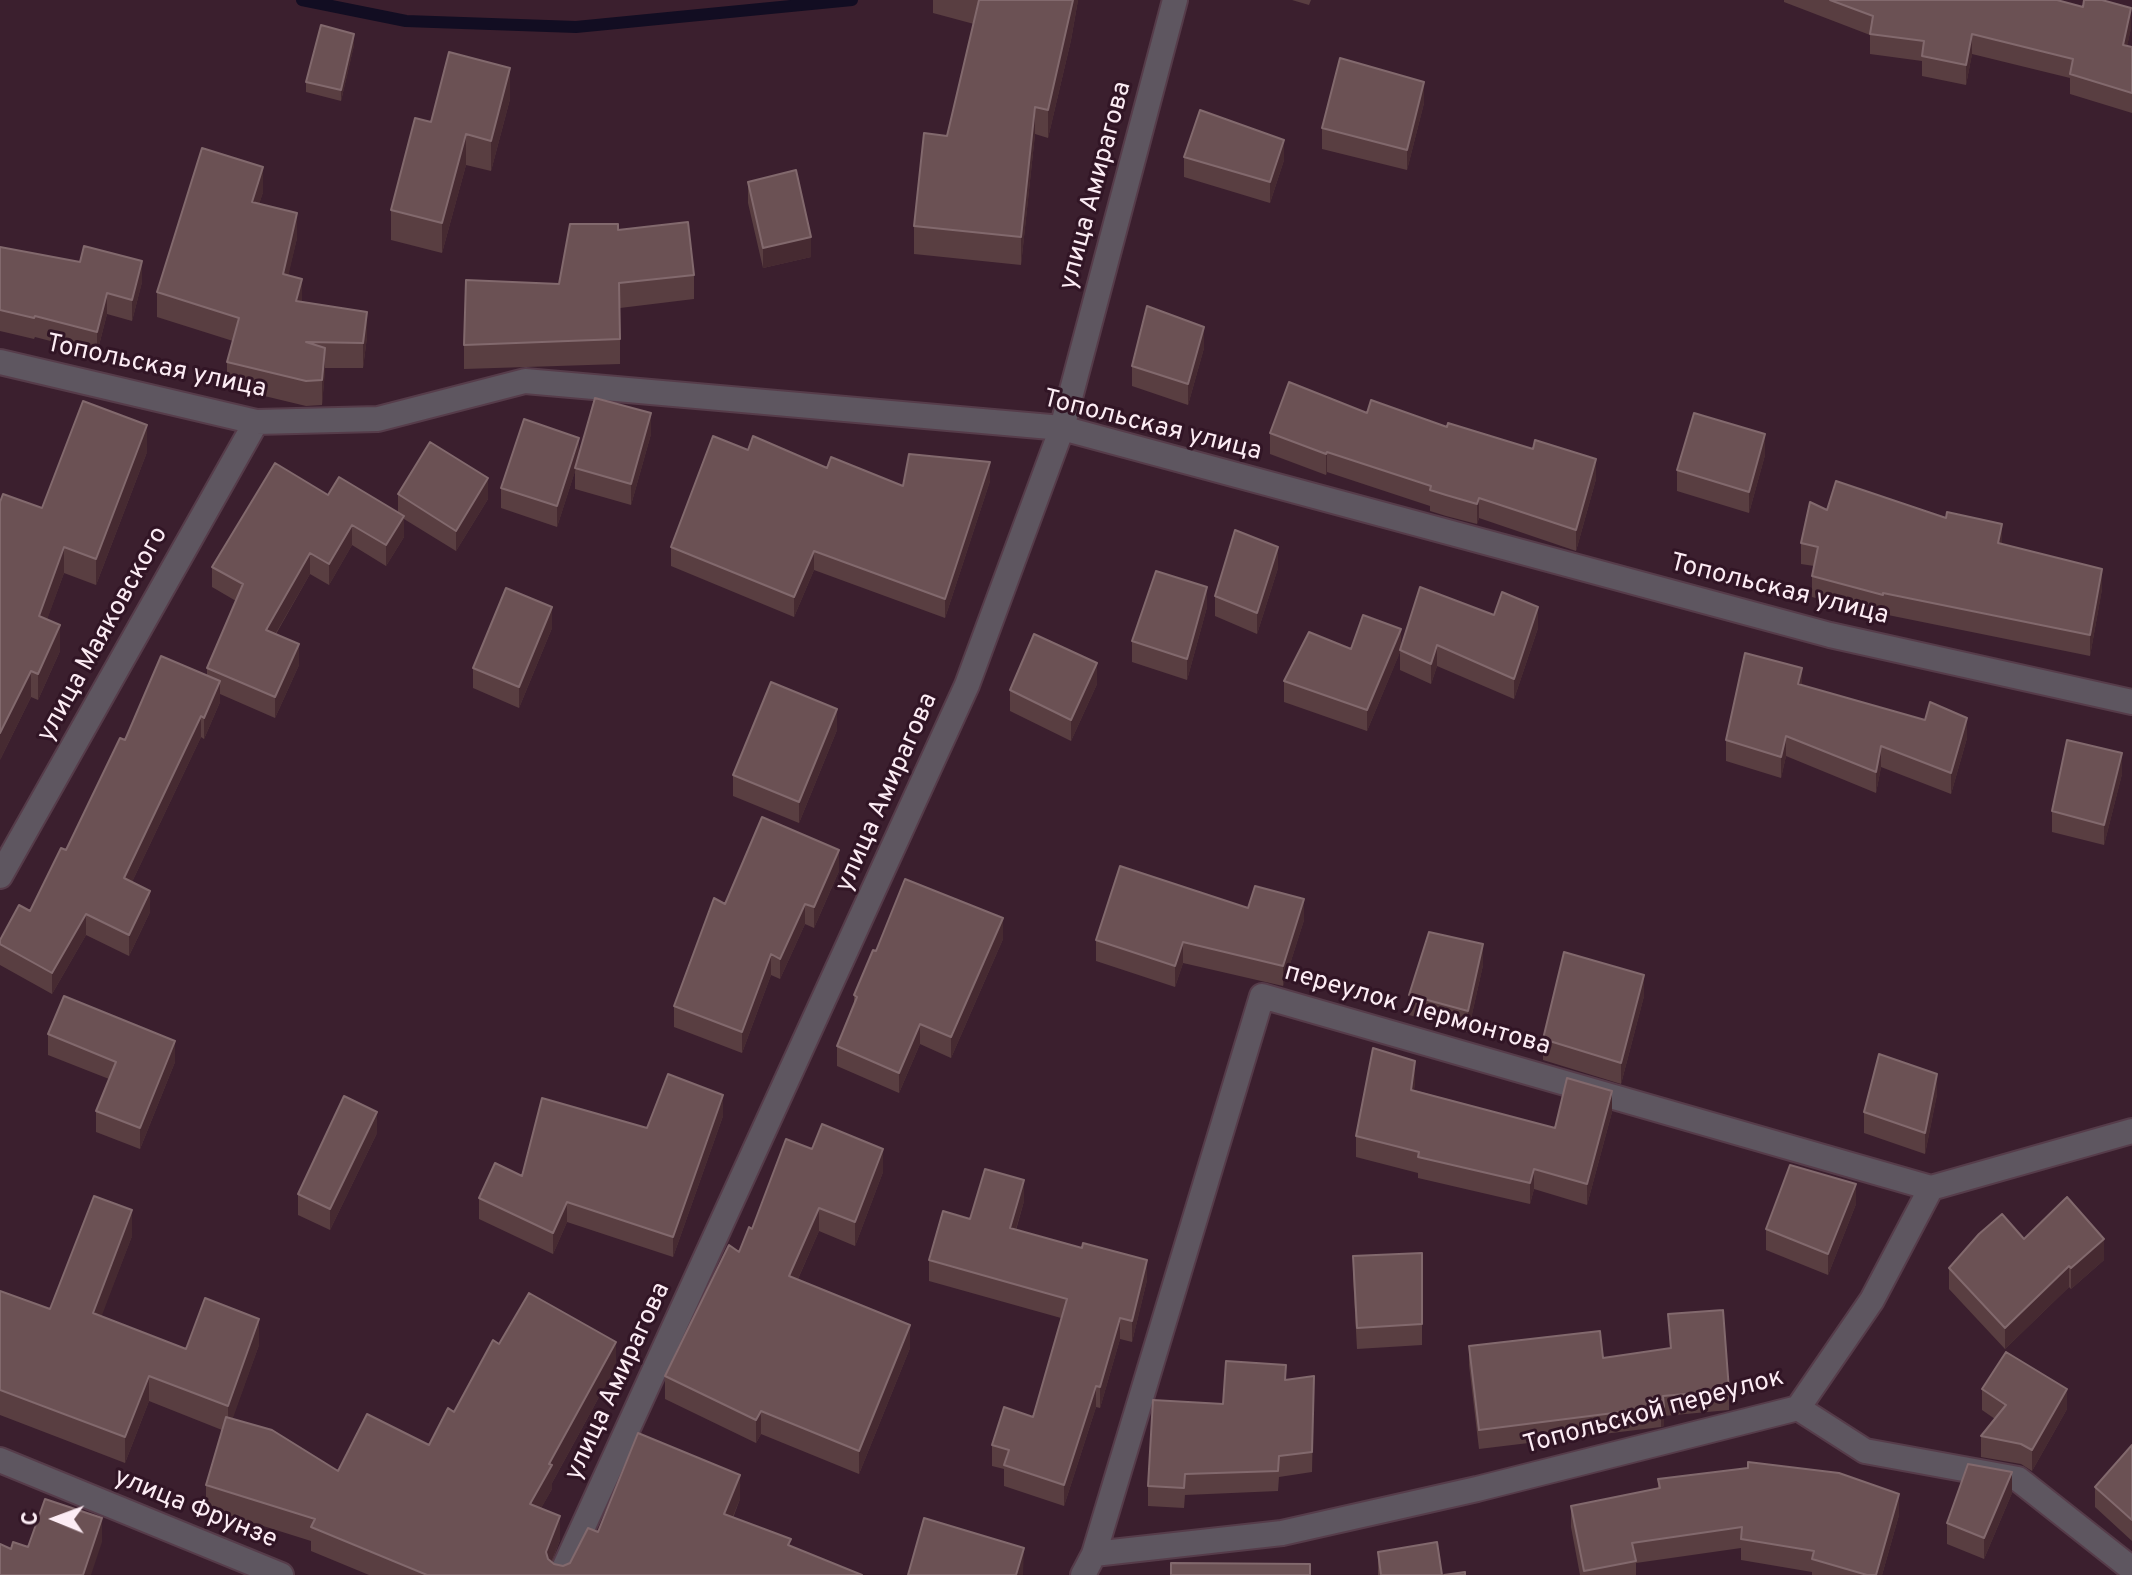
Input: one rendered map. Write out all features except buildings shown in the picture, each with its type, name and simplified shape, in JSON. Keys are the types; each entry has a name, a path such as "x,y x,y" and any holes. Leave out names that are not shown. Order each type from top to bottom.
{"street":[{"name":"улица Амирагова","path":"561,1575 967,685 1062,428 1175,0"},
{"name":"Топольская улица","path":"0,362 256,422 378,419 525,381 1062,428 1830,635 2132,702"},
{"name":"улица Маяковского","path":"0,876 256,422"},
{"name":"переулок Лермонтова","path":"1088,1564 1262,996 1931,1188"},
{"path":"1931,1188 2132,1131"},
{"name":"Топольской переулок","path":"1088,1564 1282,1533 1477,1489 1798,1408 1872,1300 1931,1188"},
{"path":"1798,1408 1865,1451 2018,1479 2132,1569"},
{"name":"улица Фрунзе","path":"0,1460 281,1575"}],"waterway":[{"path":"302,0 406,21 576,27 852,0"}]}
